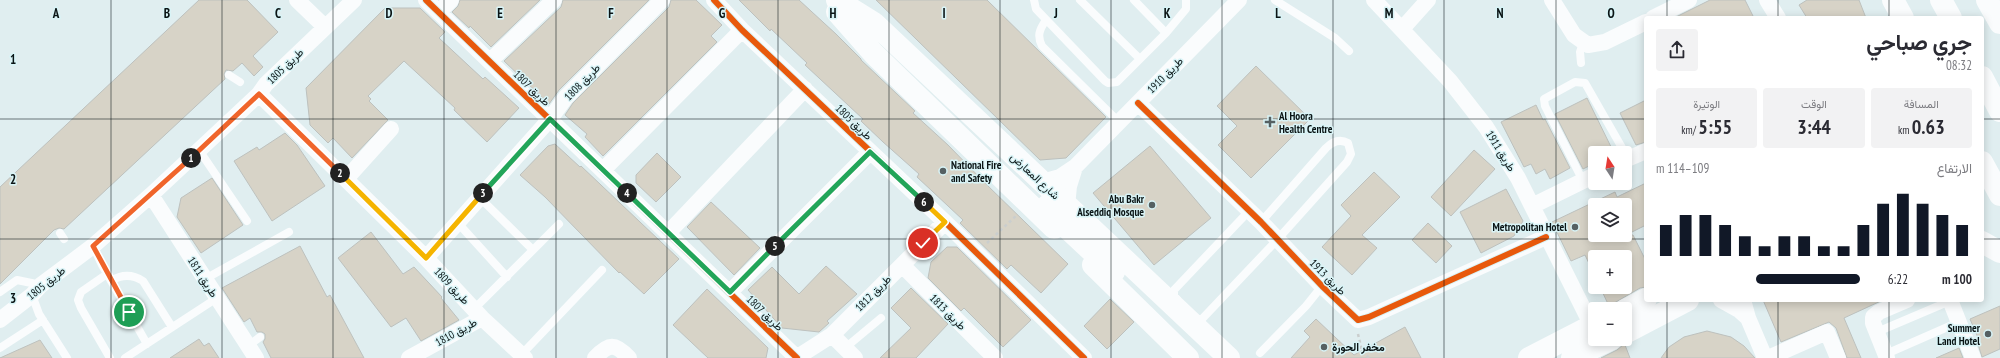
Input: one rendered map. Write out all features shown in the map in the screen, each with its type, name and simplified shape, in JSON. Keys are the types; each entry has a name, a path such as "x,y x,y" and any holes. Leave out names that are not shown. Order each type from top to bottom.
{"main road":[{"path":"1941,0 1950,16"},
{"path":"1987,0 2000,23"},
{"path":"837,3 874,54 1029,203 1170,350 1188,358"},
{"name":"شارع المعارض","path":"837,3 874,23 1229,358"},
{"name":"شارع المعارض","path":"837,3 1027,178 1068,229 1208,358"},
{"path":"1984,81 2000,111"},
{"path":"1984,166 2000,195"},
{"path":"1984,243 2000,252"},
{"path":"1632,306 1644,300"},
{"path":"1632,329 1684,302"},
{"path":"1529,358 1588,328"},
{"path":"1572,358 1597,346"}],"street":[{"path":"297,0 325,27"},
{"name":"طريق 1805","path":"0,320 93,246 151,195 259,94 266,84 354,0"},
{"name":"طريق 1807","path":"426,0 797,358"},
{"path":"439,12 451,0"},
{"path":"490,61 554,0"},
{"name":"طريق 1808","path":"426,258 550,119 566,97 662,0"},
{"name":"طريق 1805","path":"714,0 742,30 945,222 1084,358"},
{"name":"طريق 1910","path":"1042,182 1060,177 1075,167 1239,0"},
{"name":"طريق 1911","path":"1374,0 1470,105 1502,152 1588,314"},
{"path":"1402,29 1428,0"},
{"path":"1552,0 1570,28 1583,43 1588,45 1600,44 1644,23"},
{"path":"1659,16 1689,0"},
{"path":"1767,0 1777,16"},
{"path":"603,170 742,30"},
{"path":"668,233 805,89"},
{"name":"طريق 1809","path":"259,94 426,258 478,313 523,356"},
{"name":"طريق 1913","path":"1138,103 1261,222 1322,286 1358,320"},
{"path":"346,179 391,129"},
{"path":"730,292 870,152"},
{"path":"1632,154 1644,152"},
{"name":"طريق 1910","path":"1067,206 1069,186 1075,167"},
{"path":"1532,206 1588,178"},
{"name":"طريق 1811","path":"151,195 217,298 255,347"},
{"name":"طريق 1812","path":"797,358 832,335 945,222"},
{"path":"1358,320 1370,317 1546,237"},
{"name":"طريق 1813","path":"902,265 995,358"},
{"path":"1725,302 1739,310 1748,318"},
{"path":"1744,302 1748,318 1767,358 1827,332 1838,358"},
{"path":"1887,356 1872,320 1876,314 1903,302"},
{"path":"1951,302 1974,358"},
{"name":"طريق 1810","path":"409,358 478,313"},
{"path":"832,335 850,353"},
{"path":"595,358 602,350 610,346 618,348 629,358"}],"lane":[{"path":"1034,0 1036,9 1108,83 1117,82 1166,33 1186,9 1186,0"},
{"path":"1080,0 1140,59"},
{"path":"1134,0 1166,33"},
{"path":"1275,0 1335,38 1349,51"},
{"path":"1046,20 1039,33 1042,46 1119,122"},
{"path":"1581,63 1580,52 1583,43"},
{"path":"230,75 240,82"},
{"path":"1588,176 1544,106 1544,99 1575,82 1585,83 1620,146"},
{"path":"1249,211 1174,290 1176,298 1197,319 1202,319 1277,240 1350,158 1351,150 1348,143 1340,140 1334,141 1326,148 1261,222"},
{"path":"199,150 246,222"},
{"path":"479,197 533,250"},
{"path":"457,222 507,277"},
{"path":"478,313 507,277 559,224"},
{"path":"205,279 289,232"},
{"path":"93,246 147,344"},
{"path":"523,356 602,270"},
{"path":"110,358 78,300 82,292 109,277 131,275 143,281 172,326"},
{"path":"0,292 16,280 36,290 43,320 67,358"},
{"path":"1260,354 1306,306 1322,286"},
{"path":"125,358 217,298"},
{"path":"1877,332 1945,302"},
{"path":"850,353 881,318"},
{"path":"0,348 43,320"},
{"path":"1887,356 1959,322"}],"path":[{"path":"977,253 1029,203"},
{"path":"1358,320 1357,336 1359,344 1362,351 1369,358"}],"building":[{"path":"199,0 247,0 278,32 253,56 263,67 254,76 242,63 233,71 226,70 224,74 225,79 64,229 59,228 54,230 0,284 0,187"},
{"path":"460,0 540,0 491,47 470,26 469,28 452,12 458,6"},
{"path":"563,0 649,0 559,90 549,104 504,61 561,7"},
{"path":"671,0 696,0 722,25 711,36 717,42 603,156 585,137 587,134 565,115 573,103 669,7"},
{"path":"739,0 799,0 915,111 913,113 948,145 1068,264 1041,293 1011,265 1007,269 960,223 963,220 917,177 919,174 861,121 863,119 805,65 807,63 771,29 770,31"},
{"path":"876,0 987,0 1106,117 1066,158 1040,160"},
{"path":"1710,0 1745,0 1753,16 1678,16"},
{"path":"1807,0 1859,0 1865,16 1806,16 1799,5"},
{"path":"385,8 420,8 445,32 439,38 483,79 485,77 519,108 487,142 454,110 455,108 404,61 368,96 371,99 369,101 388,120 352,158 333,138 328,143 310,125 306,88"},
{"name":"Al Hoora Health Centre","path":"1256,66 1310,119 1251,178 1218,145 1237,126 1217,106"},
{"path":"1587,98 1611,146 1588,146 1588,166 1583,169 1555,114"},
{"path":"1644,101 1644,143 1636,145 1620,113"},
{"path":"1536,105 1543,120 1545,119 1570,168 1550,179 1545,169 1536,174 1531,164 1524,167 1501,122"},
{"path":"285,133 297,145 325,186 272,221 234,161 257,147 259,150"},
{"path":"555,144 580,167 581,166 679,259 644,294 620,272 619,273 545,197 520,175 548,146"},
{"name":"Abu Bakr Alseddiq Mosque","path":"1150,146 1211,218 1154,265 1093,193"},
{"path":"1474,150 1495,169 1451,216 1431,197"},
{"path":"657,153 681,177 656,202 636,183 636,175"},
{"path":"1374,172 1400,197 1362,235 1377,248 1352,275 1322,247 1351,216 1341,205"},
{"path":"212,178 243,225 201,253 177,217 181,198"},
{"path":"1644,184 1644,226 1632,232 1632,198 1602,198 1615,192 1617,197"},
{"path":"1506,189 1523,221 1514,236 1481,253 1460,212"},
{"path":"711,202 760,248 734,275 687,227"},
{"path":"1588,205 1588,242 1632,242 1633,235 1644,257 1644,287 1632,293 1632,250 1588,250 1588,261 1585,255 1571,261 1552,222"},
{"path":"1428,223 1452,246 1436,263 1412,240"},
{"path":"371,232 403,274 414,267 442,297 441,298 459,320 421,341 406,318 391,327 338,258"},
{"path":"300,246 327,297 330,295 364,358 271,358 263,342 265,339 265,334 262,332 257,332 250,318 244,322 222,288"},
{"path":"947,247 957,247 1031,320 1003,347 964,308 961,311 928,278 931,262"},
{"path":"826,266 857,294 827,321 829,323 819,332 782,328 748,290 772,267 799,294"},
{"path":"911,288 948,324 916,358 880,358 911,328 891,308"},
{"path":"707,289 768,348 766,358 708,358 673,325"},
{"path":"1603,294 1630,294 1616,302 1607,302"},
{"path":"1110,299 1134,322 1107,349 1084,326"},
{"path":"1764,302 1879,302 1844,318 1861,358 1847,358 1836,328 1829,322 1781,342"},
{"name":"Summer Land Hotel","path":"2000,306 2000,349 1982,357 1977,341 1979,340 1970,319"},
{"path":"1316,319 1354,355 1405,327 1421,358 1291,358 1310,337 1304,331"},
{"path":"1707,331 1731,337 1744,346 1755,358 1661,358 1669,347 1684,337"},
{"path":"199,339 204,346 209,343 219,358 170,358"},
{"path":"40,340 52,358 0,358"},
{"path":"1622,346 1625,346 1630,358 1601,358"},
{"path":"1959,348 1963,358 1936,358"}],"cycle path":[{"path":"426,0 797,358"},
{"path":"714,0 742,30 945,222 1084,358"},
{"path":"1138,103 1261,222 1322,286 1358,320 1369,317 1546,237"}],"place":[{"name":"Al Hoora Health Centre","path":"1270,122"},
{"name":"National Fire and Safety","path":"943,171"},
{"name":"Abu Bakr Alseddiq Mosque","path":"1152,205"},
{"name":"Metropolitan Hotel","path":"1575,227"},
{"name":"Summer Land Hotel","path":"1988,334"},
{"name":"مخفر الحورة","path":"1324,347"}],"route":[{"path":"129,312 93,246 151,195 259,94 426,258 550,119 730,292 870,152 945,222 923,243"}]}
